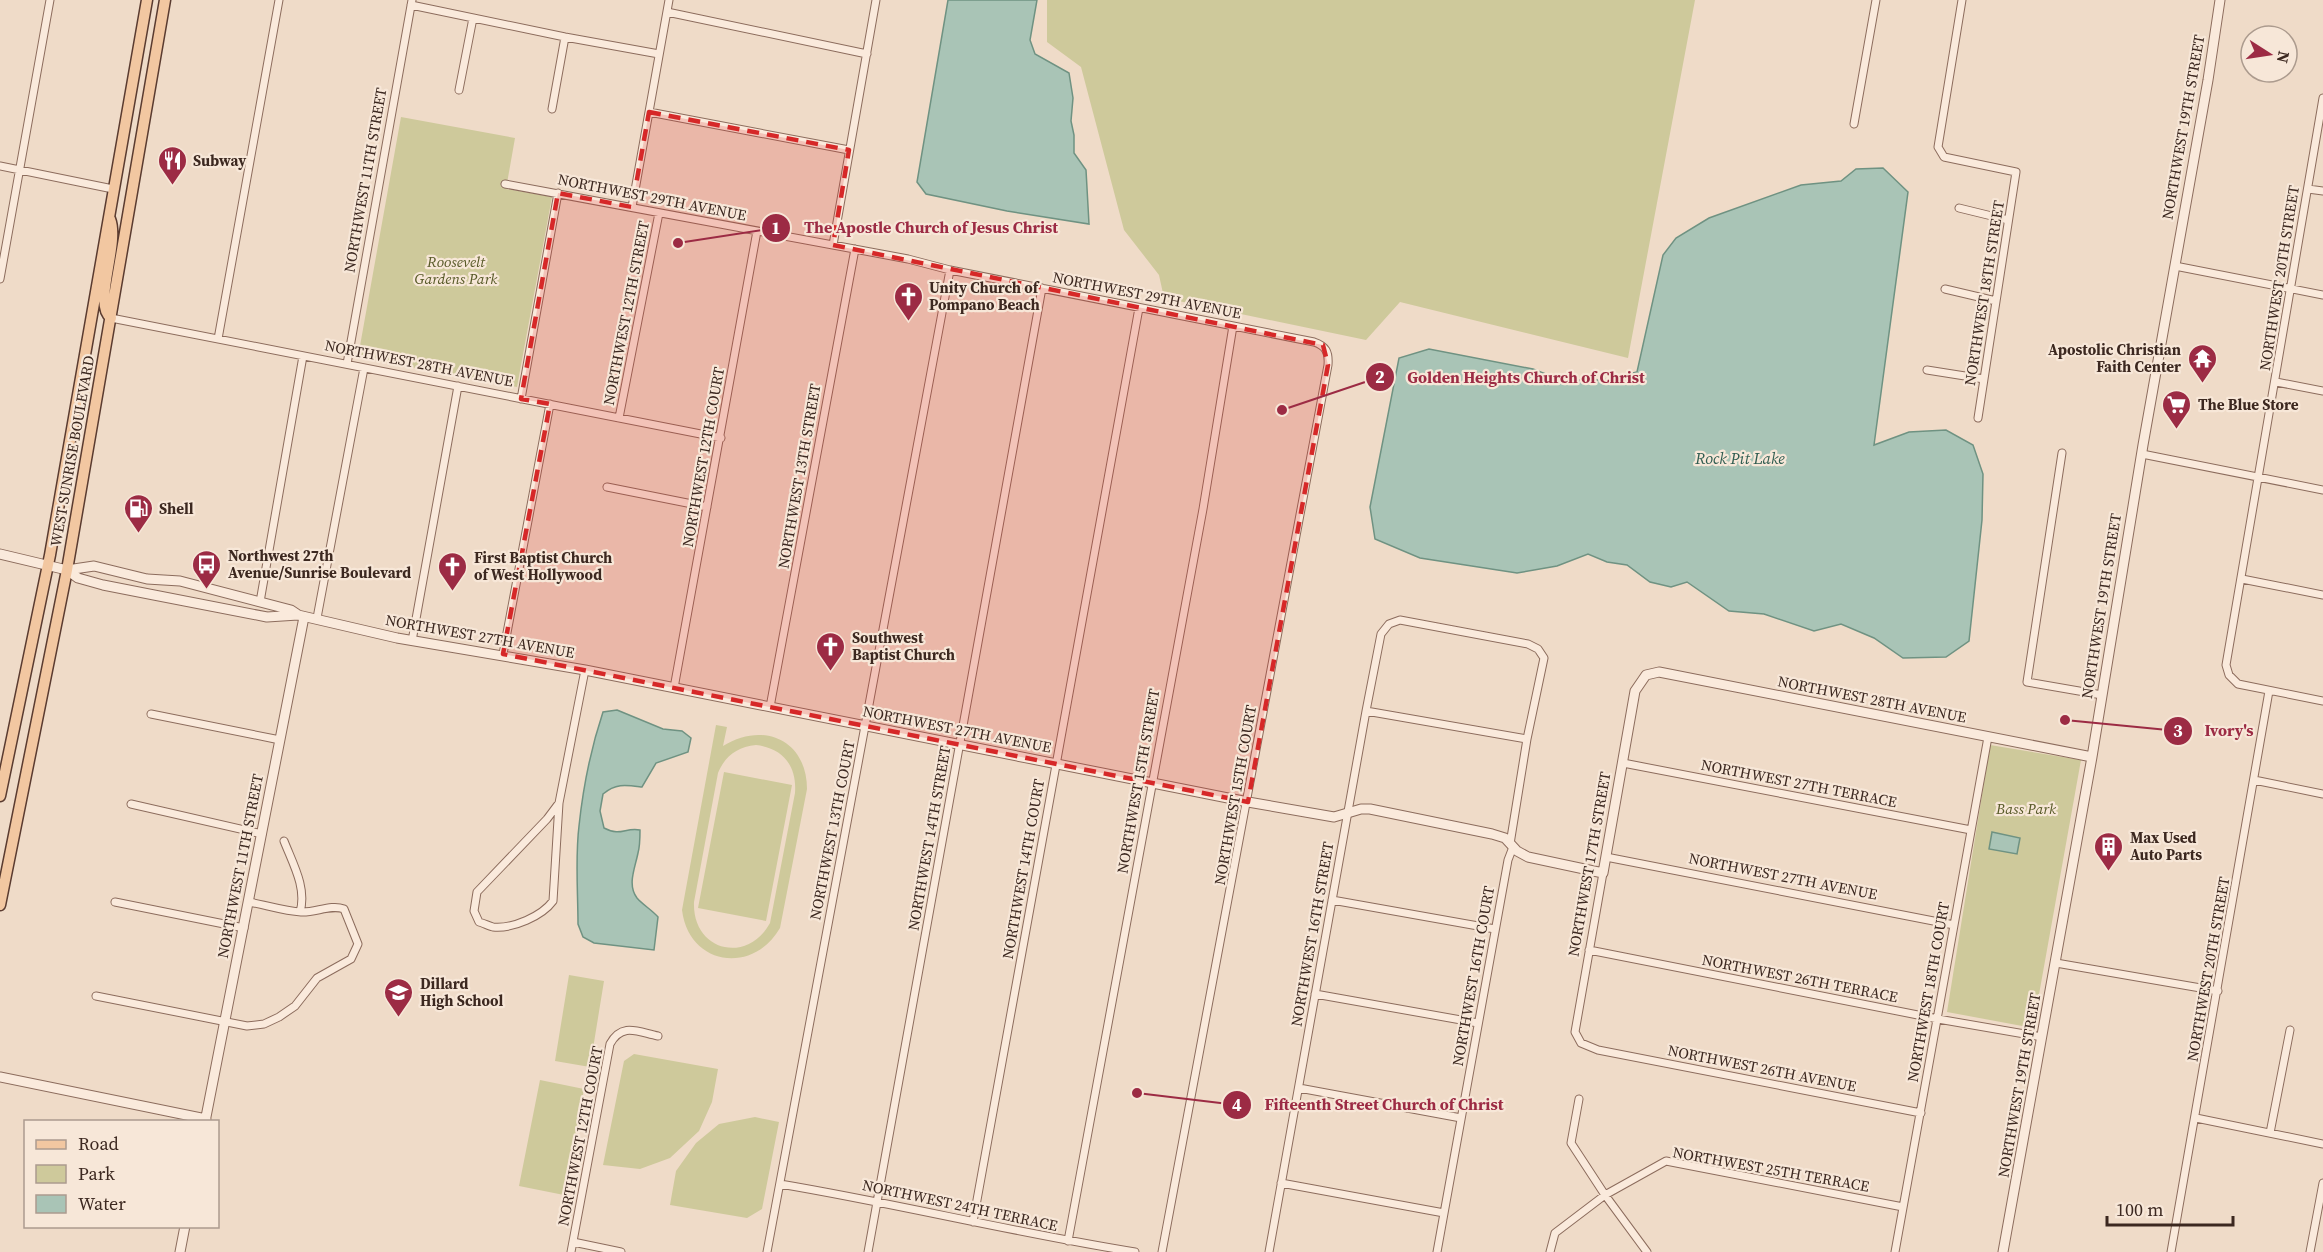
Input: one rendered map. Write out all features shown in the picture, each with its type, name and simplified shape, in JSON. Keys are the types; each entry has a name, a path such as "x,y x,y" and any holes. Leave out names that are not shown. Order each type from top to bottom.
{"main road":[{"name":"WEST SUNRISE BOULEVARD","path":"0,796 48,565 147,0"},
{"name":"WEST SUNRISE BOULEVARD","path":"0,904 67,570 165,0"},
{"path":"108,216 114,235 103,297 106,314 111,318"}],"street":[{"path":"0,279 50,0"},
{"path":"218,339 279,0"},
{"name":"NORTHWEST 12TH STREET","path":"632,207 669,0"},
{"path":"833,245 876,0"},
{"path":"1854,124 1876,0"},
{"name":"NORTHWEST 18TH STREET","path":"1962,0 1938,147 1944,157 2016,172 1978,418"},
{"name":"NORTHWEST 19TH STREET","path":"2004,1252 2092,757 2220,0"},
{"path":"411,2 473,18 659,54"},
{"name":"NORTHWEST 11TH STREET","path":"347,364 411,2"},
{"path":"667,12 867,54"},
{"path":"459,90 473,18"},
{"path":"552,109 565,37"},
{"name":"NORTHWEST 20TH STREET","path":"2171,1252 2270,691 2238,684 2229,675 2226,666 2323,98"},
{"path":"649,112 849,150"},
{"path":"0,166 113,189"},
{"name":"NORTHWEST 29TH AVENUE","path":"506,184 908,259 950,270 1323,345"},
{"path":"2308,189 2323,192"},
{"path":"521,399 558,193"},
{"path":"1959,208 2008,220"},
{"name":"NORTHWEST 12TH STREET","path":"619,418 659,213"},
{"name":"NORTHWEST 12TH COURT","path":"674,688 757,231"},
{"name":"NORTHWEST 13TH STREET","path":"770,707 855,249"},
{"path":"2175,266 2323,295"},
{"name":"NORTHWEST 13TH COURT","path":"767,1252 950,270"},
{"name":"NORTHWEST 14TH STREET","path":"868,1252 1042,288"},
{"path":"1945,289 1996,300"},
{"name":"NORTHWEST 14TH COURT","path":"973,1222 1139,308"},
{"name":"NORTHWEST 28TH AVENUE","path":"111,318 721,438"},
{"name":"NORTHWEST 15TH STREET","path":"1068,1241 1203,509 1233,326"},
{"name":"NORTHWEST 15TH COURT","path":"1162,1252 1248,802 1328,364 1329,353 1323,345"},
{"path":"260,602 303,356"},
{"path":"317,618 364,368"},
{"path":"1927,370 1984,380"},
{"path":"2276,382 2323,392"},
{"path":"412,641 458,386"},
{"path":"503,654 550,404"},
{"path":"2062,453 2026,682 2102,695"},
{"path":"2142,454 2323,490"},
{"path":"607,487 707,507"},
{"name":"NORTHWEST 27TH AVENUE","path":"0,555 67,570 78,578 103,585 267,617 317,618 412,641 503,654 1248,802 1334,817 1361,809 1370,809 1492,834 1505,838 1528,857 1603,873"},
{"name":"NORTHWEST 27TH AVENUE","path":"67,570 94,566 147,579 180,581 291,610 301,616"},
{"path":"2242,579 2323,595"},
{"name":"NORTHWEST 11TH STREET","path":"206,1120 280,740 301,616"},
{"name":"NORTHWEST 16TH STREET","path":"1269,1252 1381,634 1389,624 1400,620 1528,644 1538,649"},
{"name":"NORTHWEST 16TH COURT","path":"1437,1252 1512,845 1527,739 1544,658 1538,649"},
{"path":"559,803 547,819 477,892 474,911 479,922 493,927 516,923 546,911 553,901 559,803 585,670"},
{"name":"NORTHWEST 28TH AVENUE","path":"1646,675 1659,672 2092,757"},
{"name":"NORTHWEST 17TH STREET","path":"1598,1050 1581,1043 1575,1032 1635,691 1646,675"},
{"path":"2270,691 2323,701"},
{"path":"1366,711 1527,739"},
{"path":"151,714 280,740"},
{"name":"NORTHWEST 18TH COURT","path":"1895,1252 1988,737"},
{"name":"NORTHWEST 27TH TERRACE","path":"1623,763 1971,830"},
{"path":"2254,780 2323,794"},
{"path":"131,804 262,834"},
{"path":"284,841 301,887 304,901 300,912"},
{"name":"NORTHWEST 27TH AVENUE","path":"1606,857 1954,925"},
{"path":"1332,900 1495,929"},
{"path":"115,902 244,928"},
{"path":"96,996 247,1026 264,1024 295,1006 317,978 346,963 355,954 358,944 344,909 334,907 300,912 249,902"},
{"name":"NORTHWEST 26TH TERRACE","path":"1589,950 2042,1037"},
{"path":"2056,963 2218,991"},
{"path":"1315,994 1478,1023"},
{"name":"NORTHWEST 12TH COURT","path":"572,1252 610,1044 616,1033 625,1029 658,1036"},
{"path":"2270,1133 2290,1030"},
{"name":"NORTHWEST 26TH AVENUE","path":"1598,1050 1921,1113"},
{"path":"0,1077 206,1120"},
{"path":"1299,1088 1461,1118"},
{"path":"1579,1099 1571,1143 1605,1195 1647,1252"},
{"path":"2196,1118 2323,1144"},
{"name":"NORTHWEST 25TH TERRACE","path":"1605,1195 1666,1161 1903,1207"},
{"path":"1281,1183 1444,1213"},
{"path":"2310,1252 2323,1183"},
{"name":"NORTHWEST 24TH TERRACE","path":"780,1184 877,1201 1068,1241 1135,1252"},
{"path":"1550,1252 1556,1233 1605,1195"},
{"path":"180,1252 184,1228"},
{"path":"573,1242 621,1252"}],"highlighted area":[{"path":"649,112 849,150 833,245 1323,345 1328,365 1248,802 503,654 550,404 521,399 558,193 632,207"}],"green space":[{"path":"1047,0 1695,0 1628,358 1400,302 1366,340 1164,298 1159,275 1124,230 1081,67 1047,42"},
{"name":"Roosevelt Gardens Park","path":"401,117 515,138 506,189 552,197 517,387 358,357"},
{"path":"716,725 727,727 723,746 753,735 780,740 791,747 800,758 807,789 780,928 768,943 754,953 739,958 724,958 709,953 696,943 687,929 682,910","holes":["756,745 781,754 786,760 791,767 795,783 770,923 760,936 748,944 735,948 723,947 711,941 702,932 696,919 694,902 718,773 728,757 737,750"]},
{"name":"Bass Park","path":"1990,745 2081,760 2033,1028 1947,1012"},
{"path":"724,772 792,785 766,921 698,908"},
{"path":"569,975 604,981 590,1067 555,1061"},
{"path":"634,1054 718,1069 712,1102 699,1131 670,1158 640,1169 603,1165 624,1061"},
{"path":"540,1080 584,1089 564,1195 519,1186"},
{"path":"755,1117 779,1122 762,1209 747,1218 670,1205 676,1171 696,1143 719,1124"}],"water":[{"path":"948,0 1037,0 1030,40 1035,54 1069,73 1073,98 1071,121 1074,153 1086,170 1089,224 1007,211 926,194 917,182"},
{"name":"Rock Pit Lake","path":"1883,168 1908,192 1874,445 1909,432 1946,430 1973,445 1983,474 1982,520 1969,641 1946,657 1903,658 1874,638 1841,624 1814,631 1764,614 1729,611 1687,582 1671,587 1650,582 1627,565 1607,562 1588,554 1557,566 1517,573 1420,558 1375,539 1370,507 1399,358 1429,349 1533,369 1561,380 1604,380 1637,372 1663,255 1676,238 1709,218 1801,185 1841,181 1856,169"},
{"path":"617,710 663,729 682,731 691,738 688,752 656,763 642,787 617,786 603,794 600,811 604,828 610,831 640,830 633,888 637,898 658,917 654,950 594,943 583,937 578,924 577,850 585,783 603,712"},
{"path":"1992,832 2020,838 2017,854 1989,849"}],"place":[{"name":"Subway","path":"172,186"},
{"name":"The Apostle Church of Jesus Christ","path":"678,243"},
{"name":"Unity Church of Pompano Beach","path":"908,322"},
{"name":"Apostolic Christian Faith Center","path":"2202,384"},
{"name":"Golden Heights Church of Christ","path":"1282,410"},
{"name":"The Blue Store","path":"2177,430"},
{"name":"Shell","path":"138,534"},
{"name":"Northwest 27th Avenue/Sunrise Boulevard","path":"207,590"},
{"name":"First Baptist Church of West Hollywood","path":"453,592"},
{"name":"Southwest Baptist Church","path":"831,672"},
{"name":"Ivory's","path":"2065,720"},
{"name":"Max Used Auto Parts","path":"2109,872"},
{"name":"Dillard High School","path":"399,1018"},
{"name":"Fifteenth Street Church of Christ","path":"1137,1093"}]}
